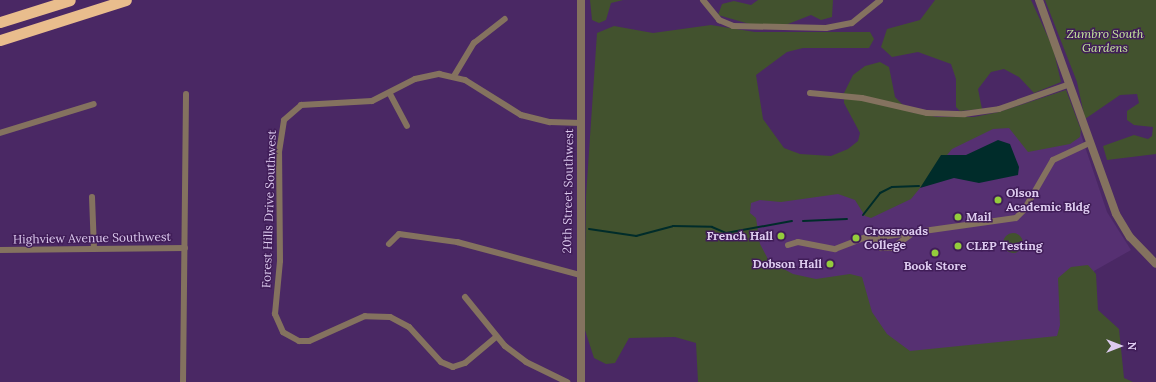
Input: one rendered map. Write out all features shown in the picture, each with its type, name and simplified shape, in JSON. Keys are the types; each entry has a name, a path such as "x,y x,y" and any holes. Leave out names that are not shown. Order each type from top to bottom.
{"highway":[{"path":"0,22 70,0"},
{"path":"0,40 126,0"}],"street":[{"name":"20th Street Southwest","path":"581,0 581,382"},
{"path":"702,0 718,20 733,26 818,28 852,23 880,0"},
{"path":"1039,0 1070,84 1089,142 1120,221 1156,264"},
{"path":"505,19 474,43 454,76 521,115 581,123"},
{"name":"Forest Hills Drive Southwest","path":"454,76 420,77 390,94 364,102 301,105 284,120 279,152 277,324 292,338 305,341 365,316 390,317 409,327 441,362 453,367 465,363 496,337"},
{"path":"810,93 862,98 927,113 964,114 999,109 1070,84"},
{"path":"183,382 186,94"},
{"path":"390,94 407,126"},
{"path":"0,134 94,104"},
{"path":"788,245 798,242 835,249 866,237 878,240 1016,218 1024,210 1053,160 1089,142"},
{"path":"92,197 94,249"},
{"path":"389,244 399,234 439,239 488,248 580,275"},
{"path":"878,240 881,248 886,249 901,244 910,235"},
{"name":"Highview Avenue Southwest","path":"0,250 185,248"},
{"path":"465,297 496,337 526,362 567,382"}],"shaded area":[{"name":"Crossroads College","path":"1066,90 1107,212 1131,250 1094,271 1092,381 701,335 592,172 872,173 948,120 984,117"},
{"path":"998,140 1010,144 1019,167 1018,175 979,183 954,178 920,188 941,155 966,155"}],"green space":[{"path":"590,0 623,0 611,3 606,20 599,23 592,20"},
{"path":"758,0 833,0 832,17 821,20 811,15 788,24 753,25 718,15 722,4 734,1 751,5"},
{"path":"935,0 1031,0 1053,48 1061,82 1034,93 1019,77 1004,69 991,72 978,89 982,109 960,111 956,107 956,79 951,64 918,52 892,57 881,47 887,29 920,20"},
{"name":"Zumbro South Gardens","path":"1045,0 1156,0 1156,154 1107,160 1103,146 1134,135 1148,139 1152,136 1153,127 1134,125 1127,120 1127,111 1139,103 1137,94 1120,95 1085,119 1077,82"},
{"path":"711,25 755,32 870,32 874,39 869,48 803,48 787,52 756,75 763,119 784,148 800,154 831,156 848,149 858,141 860,133 844,103 844,93 853,75 865,66 880,62 889,67 895,97 910,112 937,117 974,117 999,112 1066,90 1081,130 1080,137 1070,144 1028,152 1009,128 993,129 952,149 911,199 871,218 865,216 855,200 838,194 781,202 760,200 751,203 750,213 756,218 760,244 769,261 793,274 816,279 850,274 862,277 872,312 887,334 910,351 1057,336 1060,325 1058,278 1071,267 1088,265 1096,274 1098,310 1119,329 1124,378 1133,382 698,382 696,343 675,337 629,338 615,363 606,364 594,358 584,327 586,196 597,33 614,26 653,33"},
{"path":"1013,233 1020,236 1023,243 1020,250 1013,253 1006,250 1003,243 1006,236"}],"waterway":[{"path":"863,215 880,193 892,187 919,186"},
{"path":"803,221 847,219"},
{"path":"589,229 636,236 673,226 712,227 726,233 792,221"}],"place":[{"name":"Olson Academic Bldg","path":"998,200"},
{"name":"Mail","path":"958,217"},
{"name":"French Hall","path":"781,236"},
{"name":"Crossroads College","path":"856,238"},
{"name":"CLEP Testing","path":"958,246"},
{"name":"Book Store","path":"935,253"},
{"name":"Dobson Hall","path":"830,264"}]}
